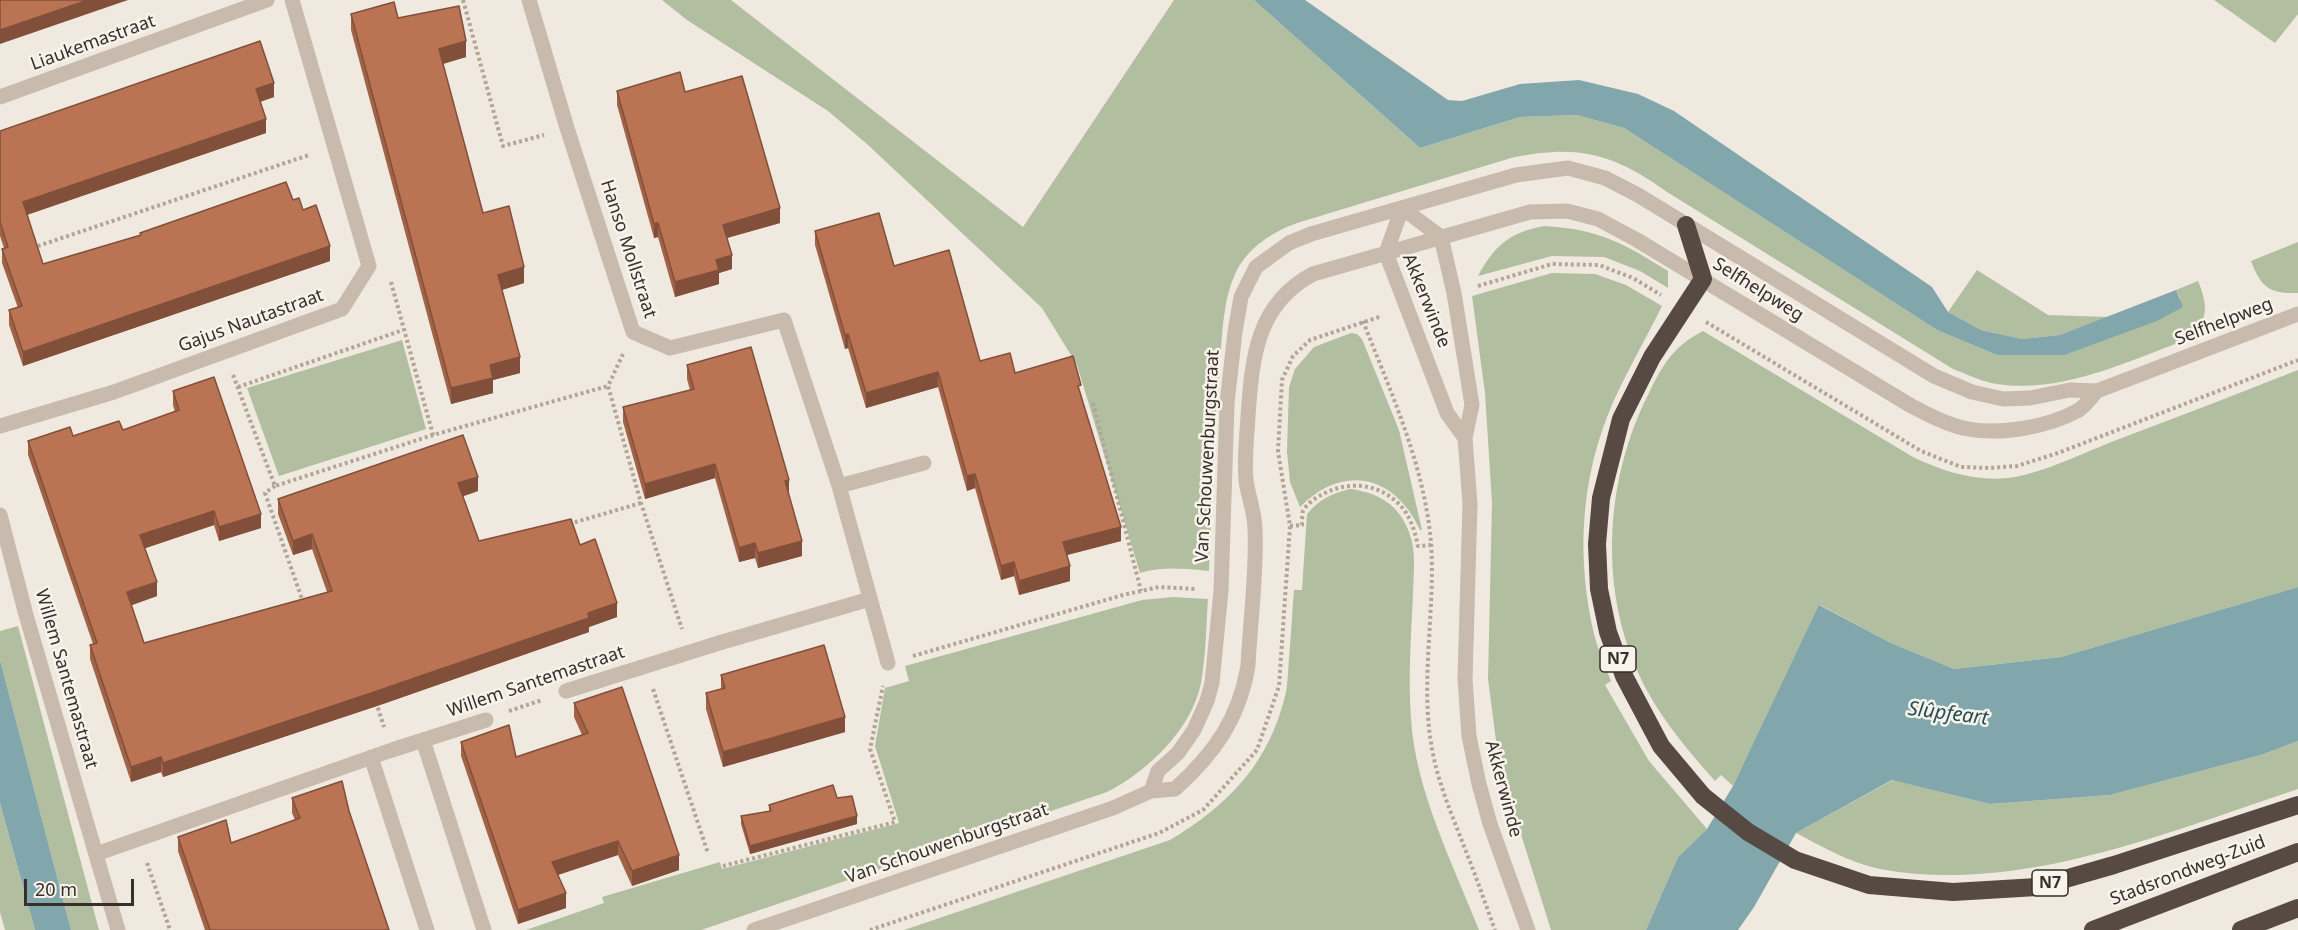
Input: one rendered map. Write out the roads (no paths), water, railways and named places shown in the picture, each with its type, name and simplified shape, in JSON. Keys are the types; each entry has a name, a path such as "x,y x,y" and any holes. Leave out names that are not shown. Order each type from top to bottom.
{"highway":[{"path":"1686,225 1703,279"},
{"name":"N7","path":"1703,279 1652,357 1621,419 1600,498 1598,555 1599,589 1608,632 1624,676 1661,746 1703,796 1749,832 1795,860 1869,885 1953,892 2037,887 2114,866 2298,805"},
{"name":"Stadsrondweg-Zuid","path":"2092,930 2298,852"},
{"path":"2241,930 2298,908"},
{"path":"2269,930 2298,913"}],"street":[{"name":"Liaukemastraat","path":"0,98 267,0"},
{"name":"Gajus Nautastraat","path":"0,426 114,392 342,309 369,266 292,0"},
{"name":"Hanso Mollstraat","path":"529,0 567,128 633,332 670,348 784,320 839,486 888,663"},
{"name":"Selfhelpweg","path":"1402,208 1516,175 1568,168 1605,178 1935,376 1972,392 2003,399 2030,398 2070,390 2097,391 2298,314"},
{"name":"Akkerwinde","path":"1465,438 1447,413 1386,253 1402,208 1441,237 1454,293 1472,405 1465,438 1470,504 1465,679 1469,736 1490,824 1528,930"},
{"name":"Van Schouwenburgstraat","path":"1151,791 1158,771 1187,742 1207,701 1212,683 1221,591 1227,403 1238,311 1248,281 1256,267 1289,243 1311,234 1402,208"},
{"name":"Selfhelpweg","path":"1386,253 1530,212 1567,211 1599,219 1703,279 1908,404 1941,421 1969,429 2004,431 2037,426 2079,410 2097,391"},
{"name":"Van Schouwenburgstraat","path":"754,930 1113,808 1151,791 1175,789 1212,752 1231,720 1245,683 1253,594 1255,527 1254,511 1246,480 1246,463 1252,364 1259,338 1277,303 1304,279 1332,268 1386,253"},
{"path":"839,486 924,463"},
{"name":"Willem Santemastraat","path":"0,515 26,615 118,930"},
{"name":"Willem Santemastraat","path":"566,691 870,599"},
{"name":"Willem Santemastraat","path":"96,854 392,750 486,720"},
{"path":"423,741 484,930"},
{"path":"371,758 427,930"}],"water":[{"path":"1254,0 1305,0 1448,100 1462,101 1520,84 1579,80 1638,94 1674,111 1932,287 1948,312 1981,330 2022,339 2060,335 2176,290 2183,307 2157,321 2064,355 1997,355 1937,330 1624,128 1577,115 1520,117 1420,148"},
{"name":"Slûpfeart","path":"2298,587 2298,741 2261,755 2110,795 1990,804 1892,780 1796,833 1754,907 1738,930 1646,930 1678,857 1707,829 1733,786 1819,605 1891,643 1954,669 2061,657"},
{"path":"0,660 71,930 35,930 0,803"}]}
